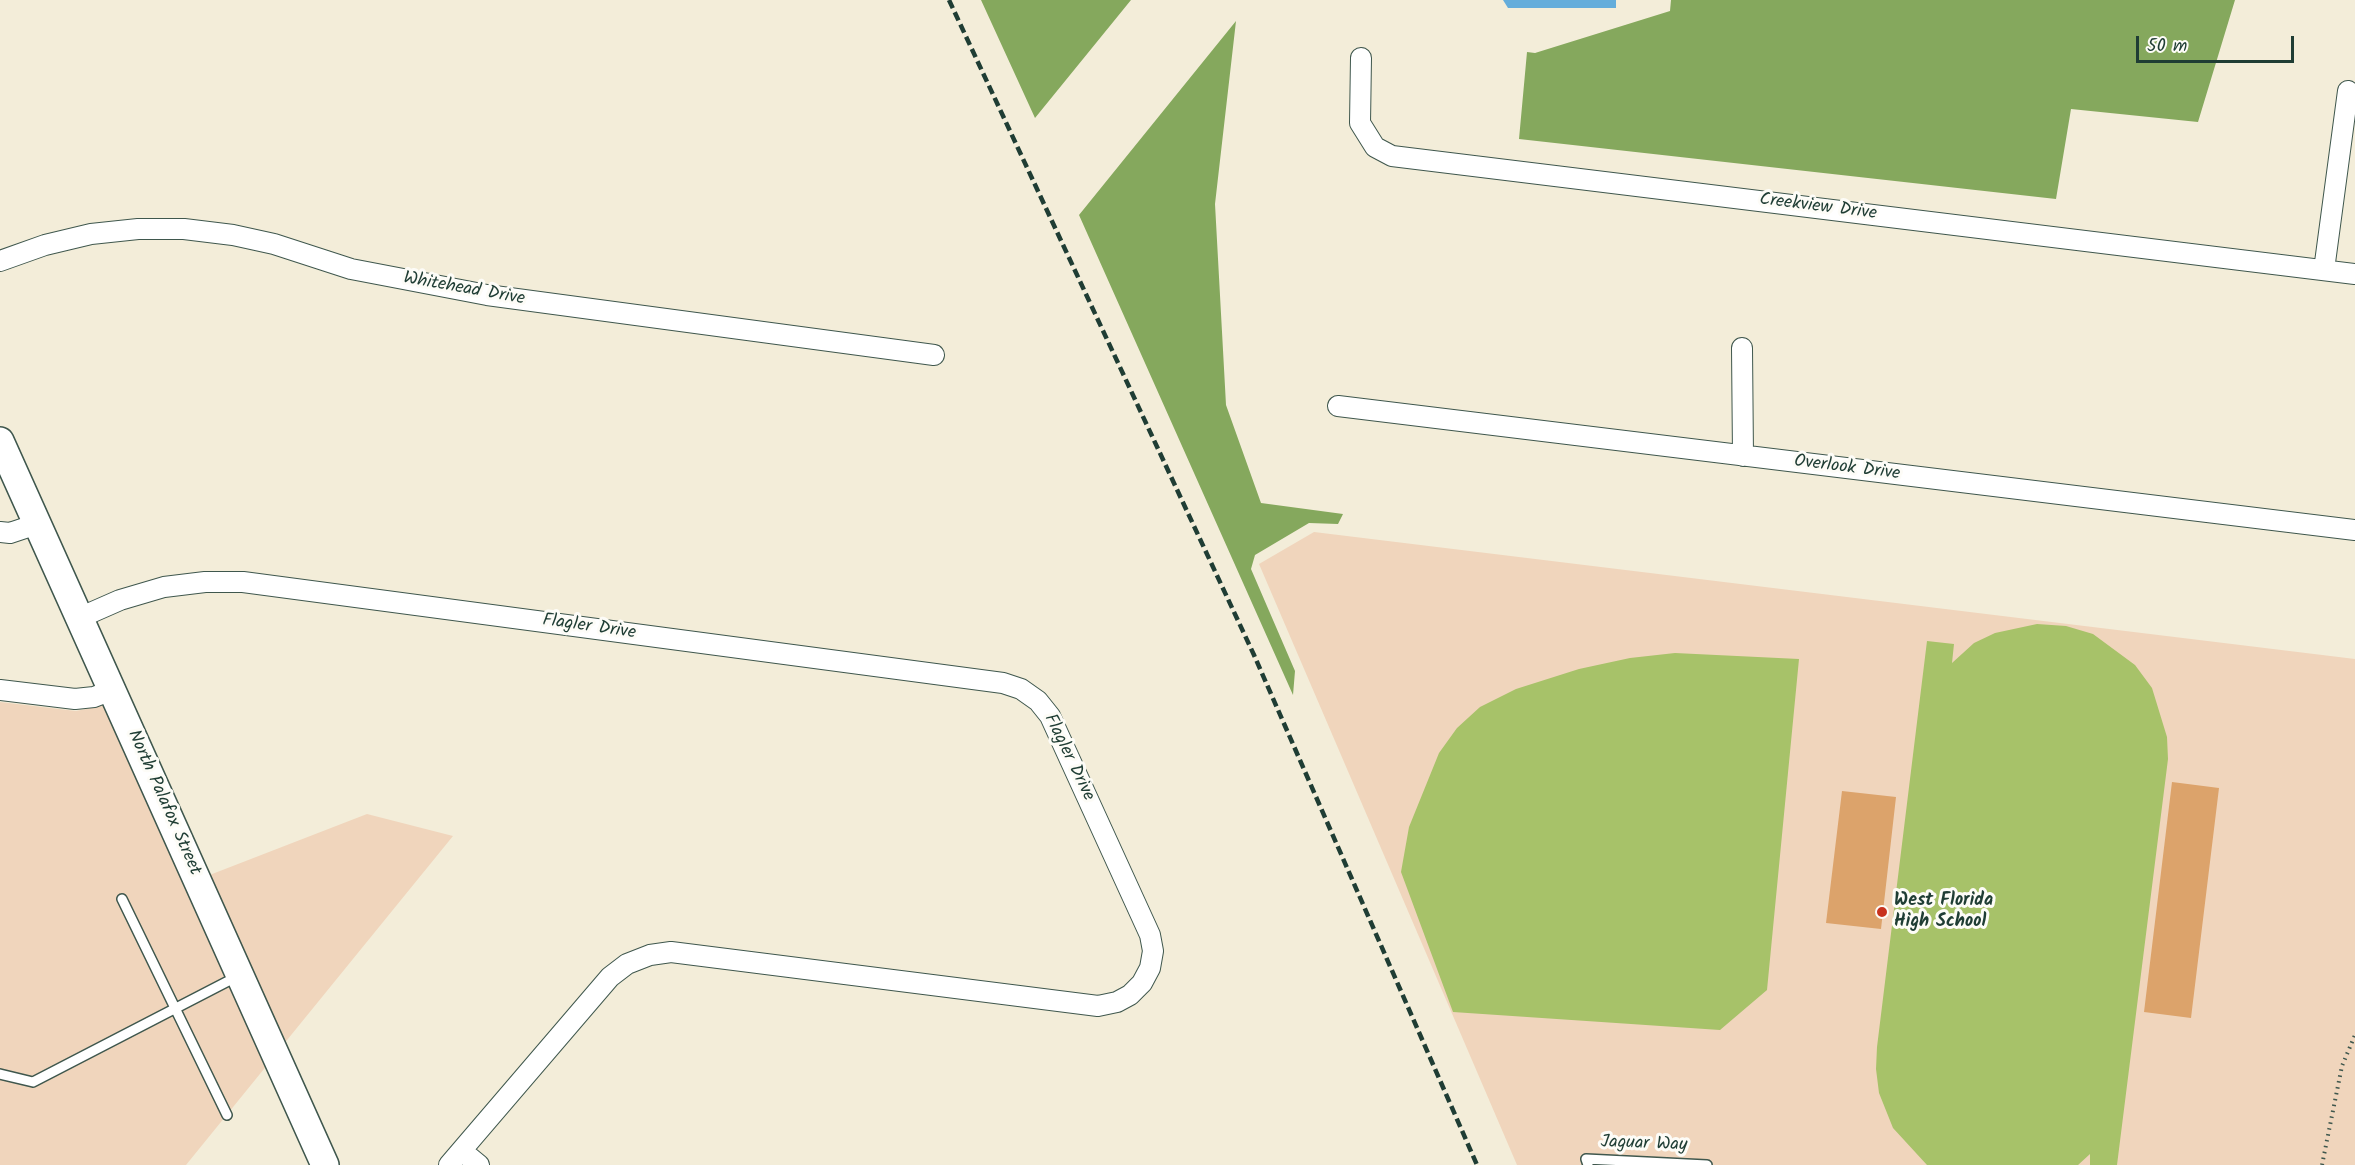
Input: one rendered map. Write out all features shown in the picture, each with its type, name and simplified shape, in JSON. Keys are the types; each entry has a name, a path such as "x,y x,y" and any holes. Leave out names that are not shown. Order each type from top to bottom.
{"main road":[{"name":"North Palafox Street","path":"0,441 326,1165"}],"street":[{"name":"Creekview Drive","path":"1361,58 1360,123 1375,147 1392,156 2355,274"},
{"path":"2324,270 2348,92"},
{"name":"Whitehead Drive","path":"0,261 45,245 91,234 138,229 184,229 233,235 274,244 351,269 487,295 934,355"},
{"path":"1742,348 1743,456"},
{"name":"Overlook Drive","path":"1338,406 2355,530"},
{"path":"0,531 10,533 37,524"},
{"name":"Flagler Drive","path":"79,618 120,600 164,587 205,582 243,582 1003,683 1030,695 1050,716 1150,935 1153,951 1150,968 1142,983 1130,995 1116,1002 1098,1006 671,952 650,955 627,964 610,977 456,1158"},
{"path":"0,690 75,699 94,697 112,690"},
{"path":"456,1158 479,1165"}],"lane":[{"path":"122,899 227,1115"},
{"path":"0,1074 33,1082 240,975"},
{"name":"Jaguar Way","path":"1588,1165 1586,1159 1707,1165"}],"path":[{"path":"2322,1165 2342,1066 2355,1035"}],"shaded area":[{"name":"West Florida High School","path":"1314,532 2355,659 2355,1165 1517,1165 1259,564"},
{"path":"0,702 76,711 106,705 268,1064 186,1165 0,1165"},
{"path":"367,814 453,836 283,1045 207,876"}],"green space":[{"path":"981,0 1131,0 1035,118"},
{"path":"1671,0 2235,0 2198,122 2071,109 2056,199 1519,139 1527,52 1535,53 1670,11"},
{"path":"1236,21 1215,204 1226,405 1261,503 1343,514 1338,524 1309,523 1255,555 1251,569 1295,671 1293,695 1079,215"},
{"path":"2037,624 2066,626 2093,634 2135,665 2152,688 2167,737 2168,759 2117,1165 2090,1165 2090,1154 2078,1165 1927,1165 1893,1128 1879,1093 1876,1069 1927,641 1954,644 1952,663 1974,643 1995,633"},
{"path":"1675,653 1799,659 1767,990 1720,1030 1453,1012 1401,872 1409,827 1439,753 1457,728 1480,707 1516,689 1579,669 1630,658"}],"water":[{"path":"1503,0 1616,0 1616,8 1508,8"}],"building":[{"path":"2172,782 2219,788 2191,1018 2144,1012"},
{"path":"1842,791 1896,797 1881,929 1826,923"}],"railway":[{"path":"949,0 1254,655 1477,1165"}],"place":[{"name":"West Florida High School","path":"1882,912"}]}
